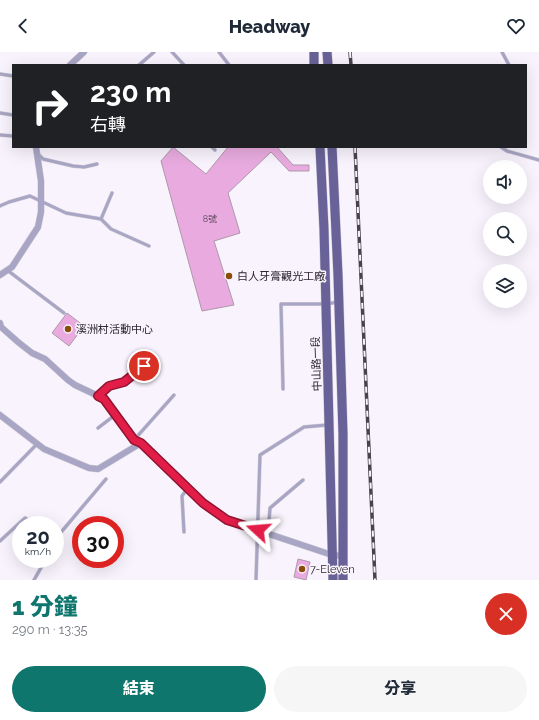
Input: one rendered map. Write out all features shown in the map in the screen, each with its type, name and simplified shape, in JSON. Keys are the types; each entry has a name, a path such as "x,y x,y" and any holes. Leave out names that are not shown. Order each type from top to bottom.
{"main road":[{"path":"314,52 314,64"},
{"path":"327,52 328,64"},
{"name":"中山路一段","path":"320,148 330,425 333,580"},
{"path":"332,148 343,434 343,580"}],"street":[{"path":"71,64 84,52"},
{"path":"0,275 12,267 38,227 42,212 42,201 36,148"},
{"path":"0,323 1,327 18,342 32,353 45,359 68,380 104,399 134,440 141,443 203,503 227,520 332,555 342,556"},
{"path":"0,415 44,449 89,468 98,469 141,443"}],"lane":[{"path":"140,64 154,52"},
{"path":"172,52 183,64"},
{"path":"219,52 229,64"},
{"path":"502,52 508,64"},
{"path":"0,74 12,76"},
{"path":"0,113 12,115"},
{"path":"0,134 12,136"},
{"path":"32,148 43,159 73,166 84,167 96,164"},
{"path":"502,148 507,151 539,160"},
{"path":"101,219 112,194"},
{"path":"0,206 30,196 66,213 101,219 111,229 149,246"},
{"path":"7,270 64,313"},
{"path":"283,389 281,304 326,304 339,302"},
{"path":"98,396 109,386 124,382 144,366"},
{"path":"134,440 174,395"},
{"path":"98,428 115,415"},
{"path":"256,580 260,455 304,427 330,425"},
{"path":"0,482 37,444"},
{"path":"64,527 106,479"},
{"path":"268,534 270,508 303,480"},
{"path":"184,532 182,496 187,489"},
{"path":"0,541 12,530"},
{"path":"34,580 41,568"}],"building":[{"path":"172,148 174,148 206,174 227,148 278,148 293,165 309,165 309,171 289,171 271,152 228,193 240,233 214,241 234,305 202,311 161,161"},
{"name":"溪洲村活動中心","path":"67,313 84,326 69,346 52,333"},
{"name":"7-Eleven","path":"298,559 310,562 306,580 294,577"}],"railway":[{"path":"350,52 351,64"},
{"path":"355,148 375,580"}],"place":[{"name":"白人牙膏觀光工廠","path":"229,276"},
{"name":"溪洲村活動中心","path":"68,329"},
{"name":"7-Eleven","path":"302,569"}],"route":[{"path":"144,366 124,382 109,386 98,396 104,399 134,440 141,443 203,503 227,520 258,530"}]}
